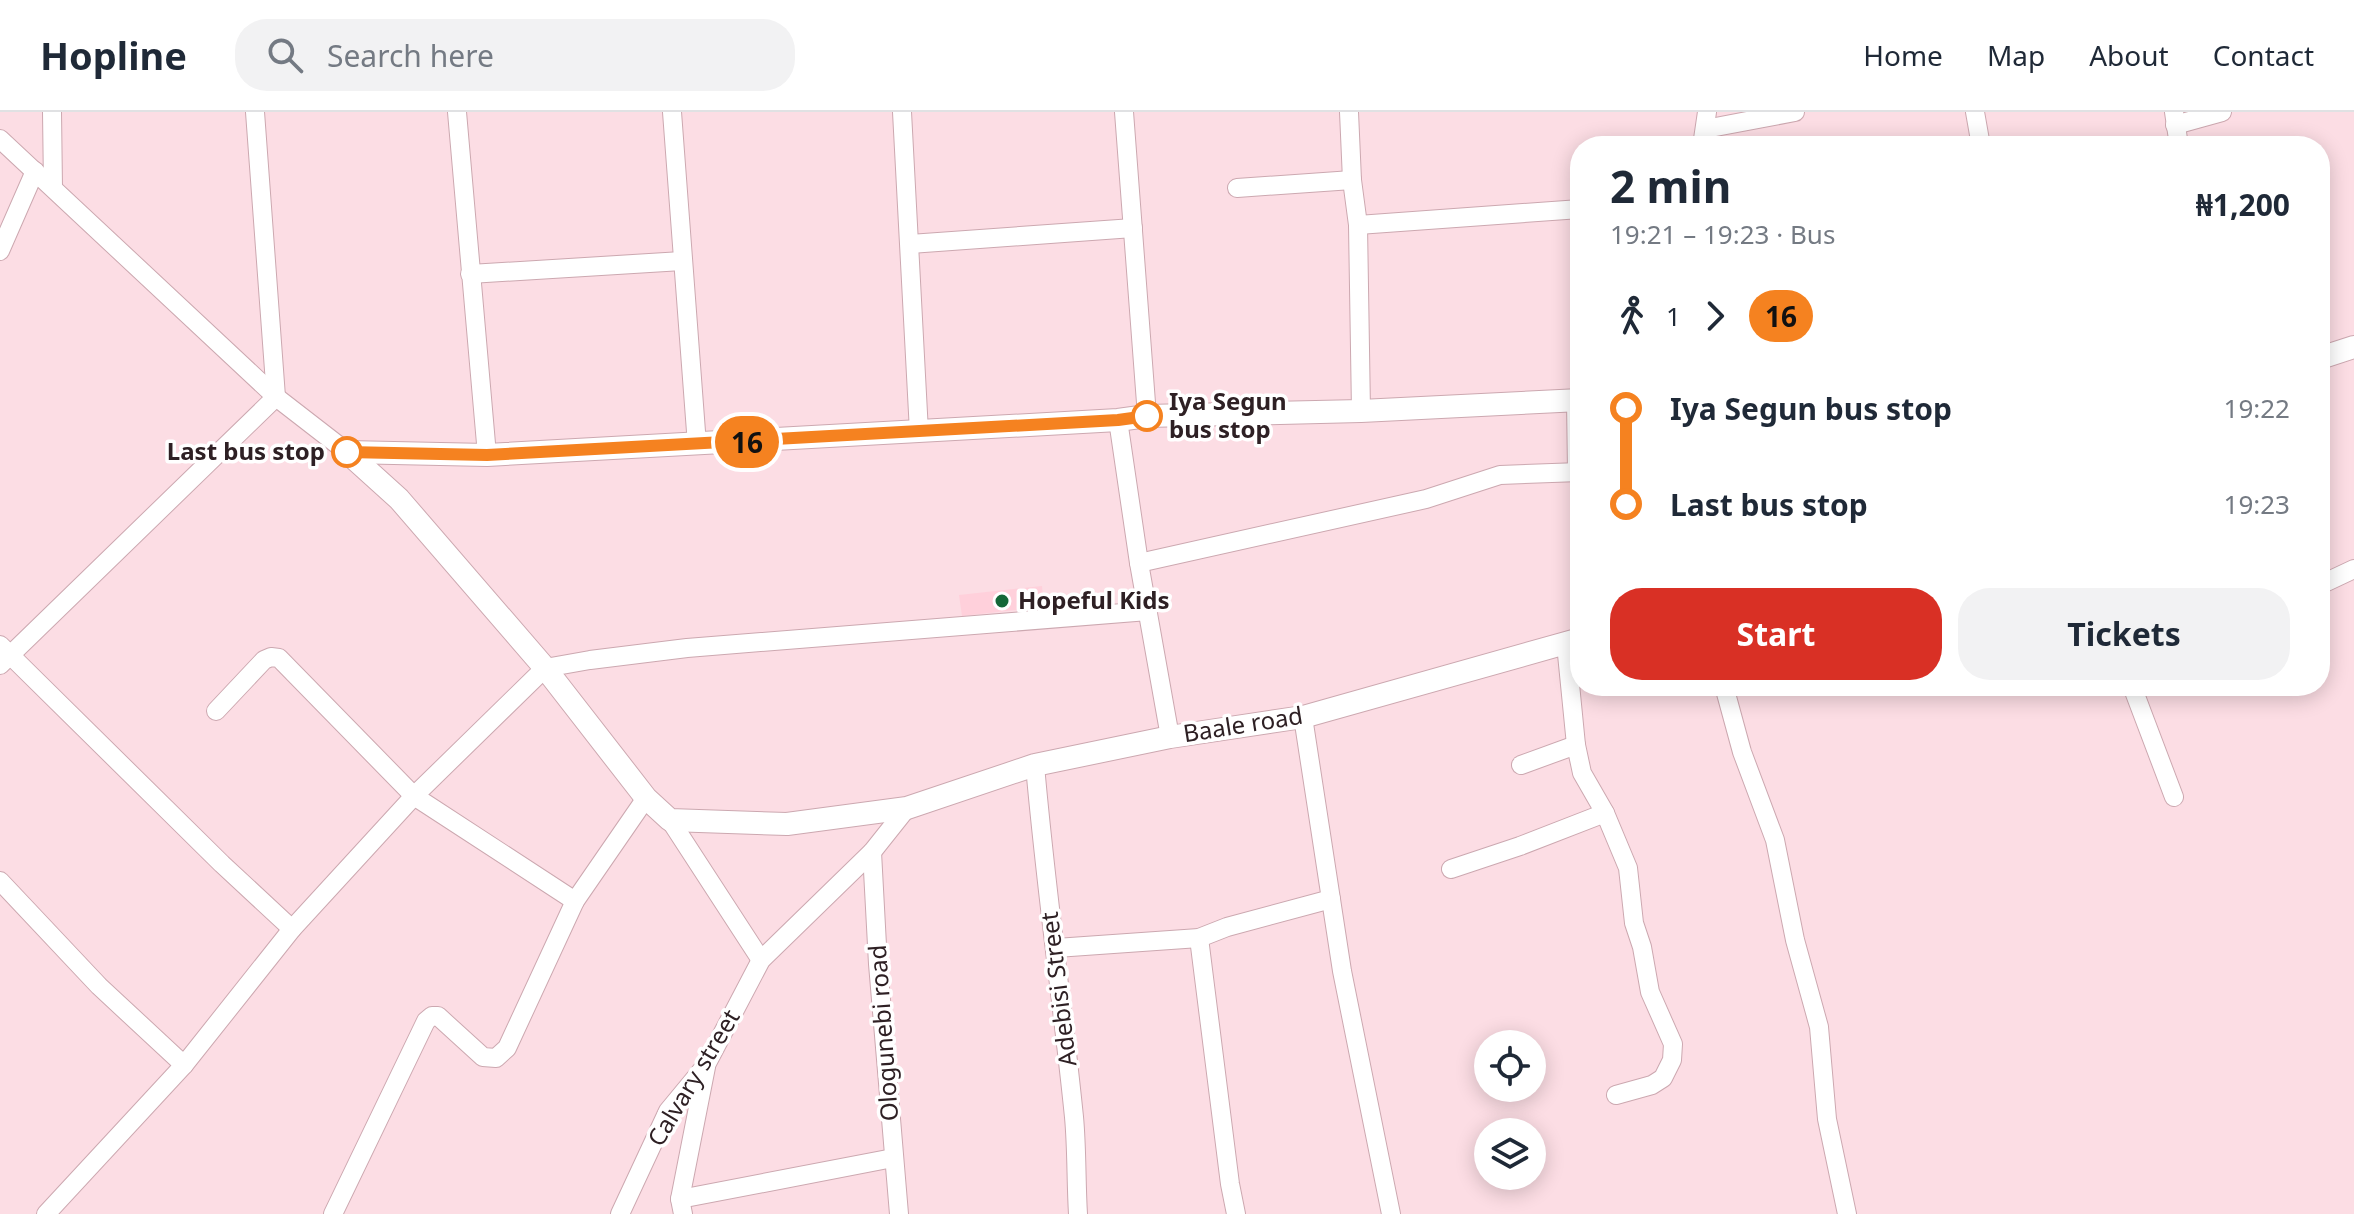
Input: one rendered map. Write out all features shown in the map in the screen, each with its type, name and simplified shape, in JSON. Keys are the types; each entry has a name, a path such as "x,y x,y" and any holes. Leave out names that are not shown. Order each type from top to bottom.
{"street":[{"path":"52,112 53,187"},
{"path":"255,112 276,397"},
{"path":"457,112 487,455"},
{"path":"672,112 697,445"},
{"path":"902,112 919,432"},
{"path":"1124,112 1147,416"},
{"path":"1349,112 1352,180 1358,225 1361,411"},
{"path":"1704,129 1795,112"},
{"path":"1975,112 1979,136"},
{"path":"2174,119 2217,112"},
{"path":"0,139 276,397 347,452 399,499 545,668 646,798 670,820 761,960"},
{"path":"0,251 35,171"},
{"path":"1237,188 1352,180"},
{"path":"1358,225 1570,210"},
{"path":"910,244 1133,228"},
{"path":"470,274 682,261"},
{"path":"2330,355 2354,347"},
{"path":"276,397 3,655 292,929"},
{"path":"347,452 487,455 919,432 1147,416 1361,411 1570,400"},
{"path":"1118,420 1139,563 1170,737"},
{"path":"1139,563 1426,499 1500,475 1570,471"},
{"path":"2330,580 2354,569"},
{"path":"46,1214 184,1065 292,929 414,796 545,668 687,648 1148,611"},
{"name":"Baale road","path":"670,820 787,824 907,808 1035,765 1170,737 1303,717 1570,643"},
{"path":"216,711 264,660 279,658 414,796 575,901"},
{"path":"1575,696 1576,745 1582,773 1605,813 1628,868 1634,923 1650,992 1673,1044 1672,1060 1663,1078 1652,1085 1616,1095"},
{"path":"1727,696 1742,752 1775,840 1795,940 1819,1027 1827,1119 1847,1214"},
{"path":"2136,696 2174,797"},
{"path":"1303,717 1342,971 1391,1214"},
{"path":"1521,765 1576,745"},
{"name":"Adebisi Street","path":"1035,765 1075,1121 1078,1214"},
{"path":"333,1214 426,1021 438,1016 483,1057 496,1058 507,1048 575,901 646,798"},
{"name":"Calvary street","path":"620,1214 668,1111 706,1065 761,960 872,852 907,808"},
{"path":"1451,869 1605,813"},
{"name":"Ologunebi road","path":"872,852 899,1214"},
{"path":"0,881 99,986 184,1065"},
{"path":"1056,948 1199,938 1227,927 1331,899"},
{"path":"1199,938 1236,1214"},
{"path":"706,1065 682,1207 893,1158"}],"shaded area":[{"name":"Hopeful Kids","path":"1042,586 1044,607 962,616 959,595"}],"bus line":[{"name":"16","path":"347,452 487,455 667,447 1147,416"}],"place":[{"name":"Iya Segun bus stop","path":"1147,416"},
{"name":"Last bus stop","path":"347,452"},
{"name":"Hopeful Kids","path":"1002,601"}]}
